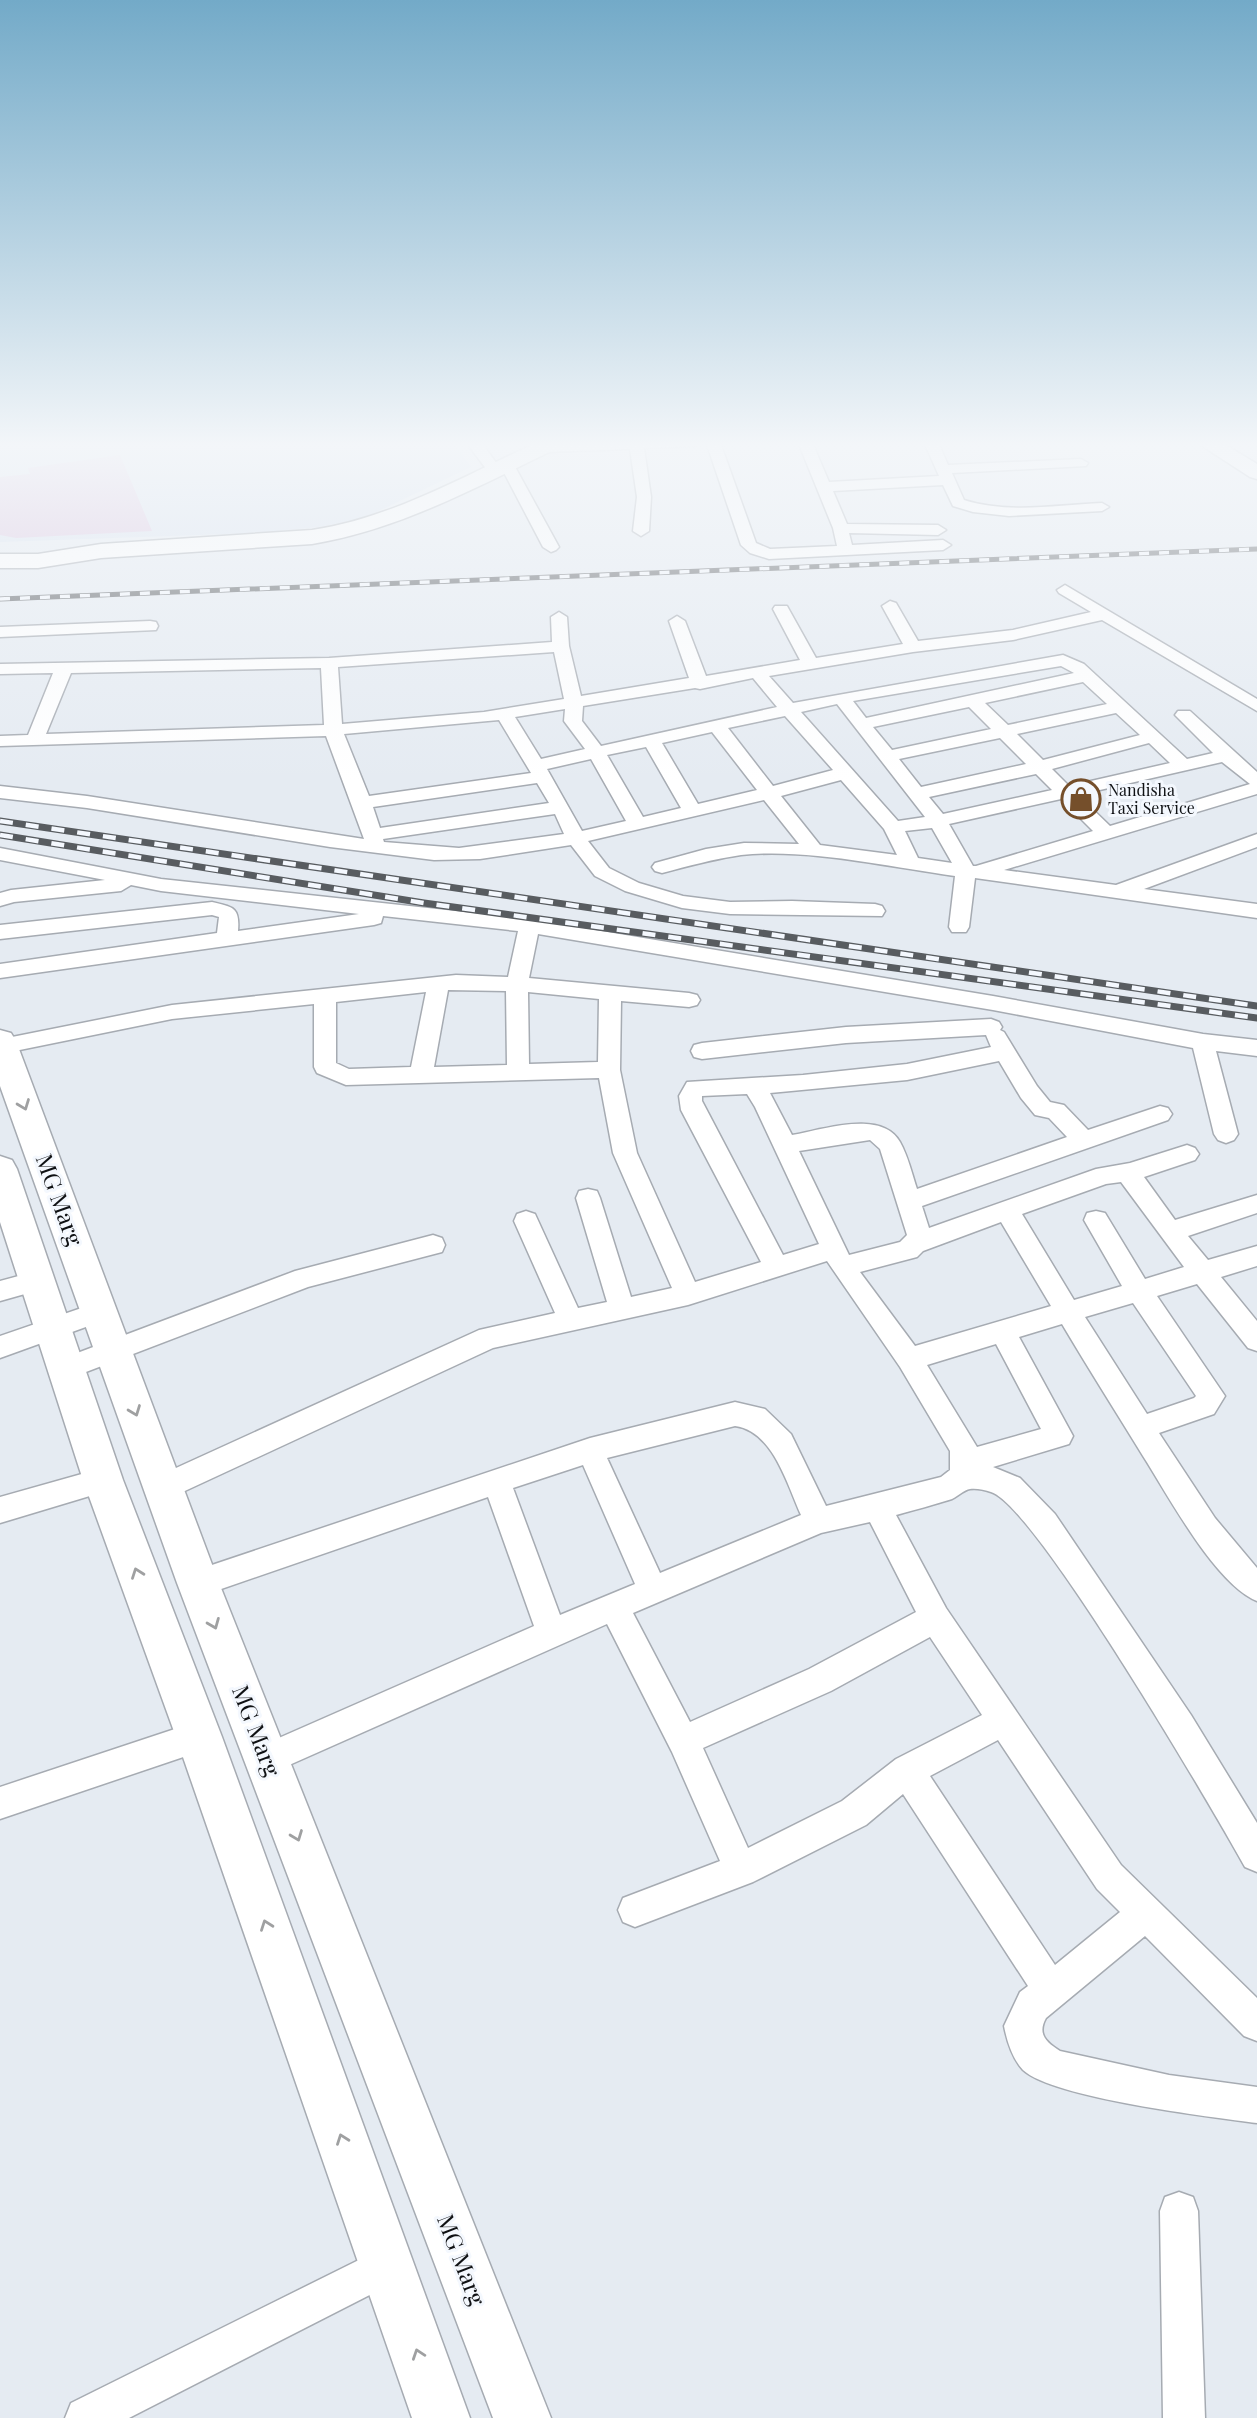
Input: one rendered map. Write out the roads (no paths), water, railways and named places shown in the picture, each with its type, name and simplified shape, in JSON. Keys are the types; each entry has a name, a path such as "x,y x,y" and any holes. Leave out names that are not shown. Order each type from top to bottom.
{"main road":[{"path":"0,561 38,561 73,555"},
{"path":"0,580 75,555"},
{"name":"MG Marg","path":"1,1044 198,1583 522,2418"},
{"path":"0,1169 18,1286 59,1349 103,1480 199,1738 441,2418"}],"street":[{"path":"1065,590 1257,706"},
{"path":"890,606 913,647"},
{"path":"781,609 811,665"},
{"path":"0,741 333,730 504,714 913,647 1013,635 1105,614"},
{"path":"559,617 561,646 574,703 573,721 597,753 636,822"},
{"path":"677,621 700,684"},
{"path":"0,632 150,626"},
{"path":"0,669 329,663 561,646"},
{"path":"362,803 538,771 597,753 841,698 1063,660 1078,668 1184,766"},
{"path":"329,663 333,730 374,841"},
{"path":"34,741 64,668"},
{"path":"758,674 893,827 912,865"},
{"path":"863,724 1086,676"},
{"path":"963,678 1004,731 1106,833"},
{"path":"841,698 938,821 970,872 959,927"},
{"path":"885,757 1119,707"},
{"path":"504,714 561,807 576,838 602,873 632,887 682,902 730,908 792,907 876,911"},
{"path":"1184,715 1226,756 1257,781"},
{"path":"1055,720 1084,752"},
{"path":"717,727 814,850"},
{"path":"915,794 1153,737"},
{"path":"651,740 692,810"},
{"path":"893,827 938,821 1226,756"},
{"path":"0,792 374,841 434,854 480,853 576,838 845,773"},
{"path":"970,872 1257,788"},
{"path":"374,841 561,807"},
{"path":"1116,892 1257,841"},
{"path":"662,867 706,855 744,849 814,850 1257,911"},
{"path":"0,854 144,883 529,926 993,1003 1203,1042 1257,1048"},
{"path":"0,900 11,896 144,883"},
{"path":"227,940 229,916 226,912 212,908 0,932 8,969 227,940 407,913"},
{"path":"518,1073 517,984 529,926"},
{"path":"421,1075 438,984"},
{"path":"1,1044 172,1012 438,984 517,984 689,1000"},
{"path":"610,993 609,1070 625,1153 688,1295"},
{"path":"325,996 325,1067 346,1077 609,1070"},
{"path":"993,1003 990,1027 1004,1052 1043,1109 1056,1111 1084,1140"},
{"path":"702,1051 846,1035 990,1027"},
{"path":"1203,1042 1226,1134"},
{"path":"777,1268 689,1098 695,1088 754,1086 907,1072 1004,1052"},
{"path":"754,1086 838,1258 909,1359 964,1449 964,1469"},
{"path":"907,1202 1160,1114"},
{"path":"164,1487 488,1338 688,1295 777,1268 908,1250 916,1243 920,1237 890,1145 877,1133 868,1131 784,1145"},
{"path":"916,1243 1104,1175 1130,1172 1187,1154"},
{"path":"1130,1172 1133,1181 1257,1340"},
{"path":"588,1198 622,1309"},
{"path":"1172,1231 1257,1204"},
{"path":"1007,1210 1066,1313 1141,1428 1242,1576 1257,1587"},
{"path":"1096,1220 1139,1291 1211,1396 1204,1406 1141,1428"},
{"path":"526,1221 571,1320"},
{"path":"59,1349 106,1332 433,1245"},
{"path":"909,1359 1257,1256"},
{"path":"0,1347 59,1349 106,1332"},
{"path":"267,1759 552,1633 818,1521 877,1508 949,1487 964,1469 1059,1436 1003,1332"},
{"path":"198,1583 590,1450 735,1413 755,1417 781,1442 818,1521"},
{"path":"590,1450 653,1591"},
{"path":"964,1469 1010,1486 1022,1497 1061,1547 1221,1790 1257,1855"},
{"path":"0,1510 103,1480"},
{"path":"497,1482 552,1633"},
{"path":"877,1508 935,1618 1109,1877 1257,2022"},
{"path":"614,1607 682,1741 741,1870"},
{"path":"682,1741 820,1680 935,1618"},
{"path":"635,1910 741,1870 853,1813 907,1770 1002,1721"},
{"path":"0,1803 199,1738"},
{"path":"907,1770 1051,1990"},
{"path":"1146,1913 1032,2006 1022,2026 1025,2041 1036,2057 1054,2068 1169,2093 1257,2105"},
{"path":"1179,2210 1184,2418"},
{"path":"86,2418 387,2265"}],"railway":[{"path":"0,599 1110,555"},
{"path":"0,821 1257,1006"},
{"path":"0,835 424,903 1257,1018"}],"place":[{"name":"Nandisha Taxi Service","path":"1081,799"}]}
